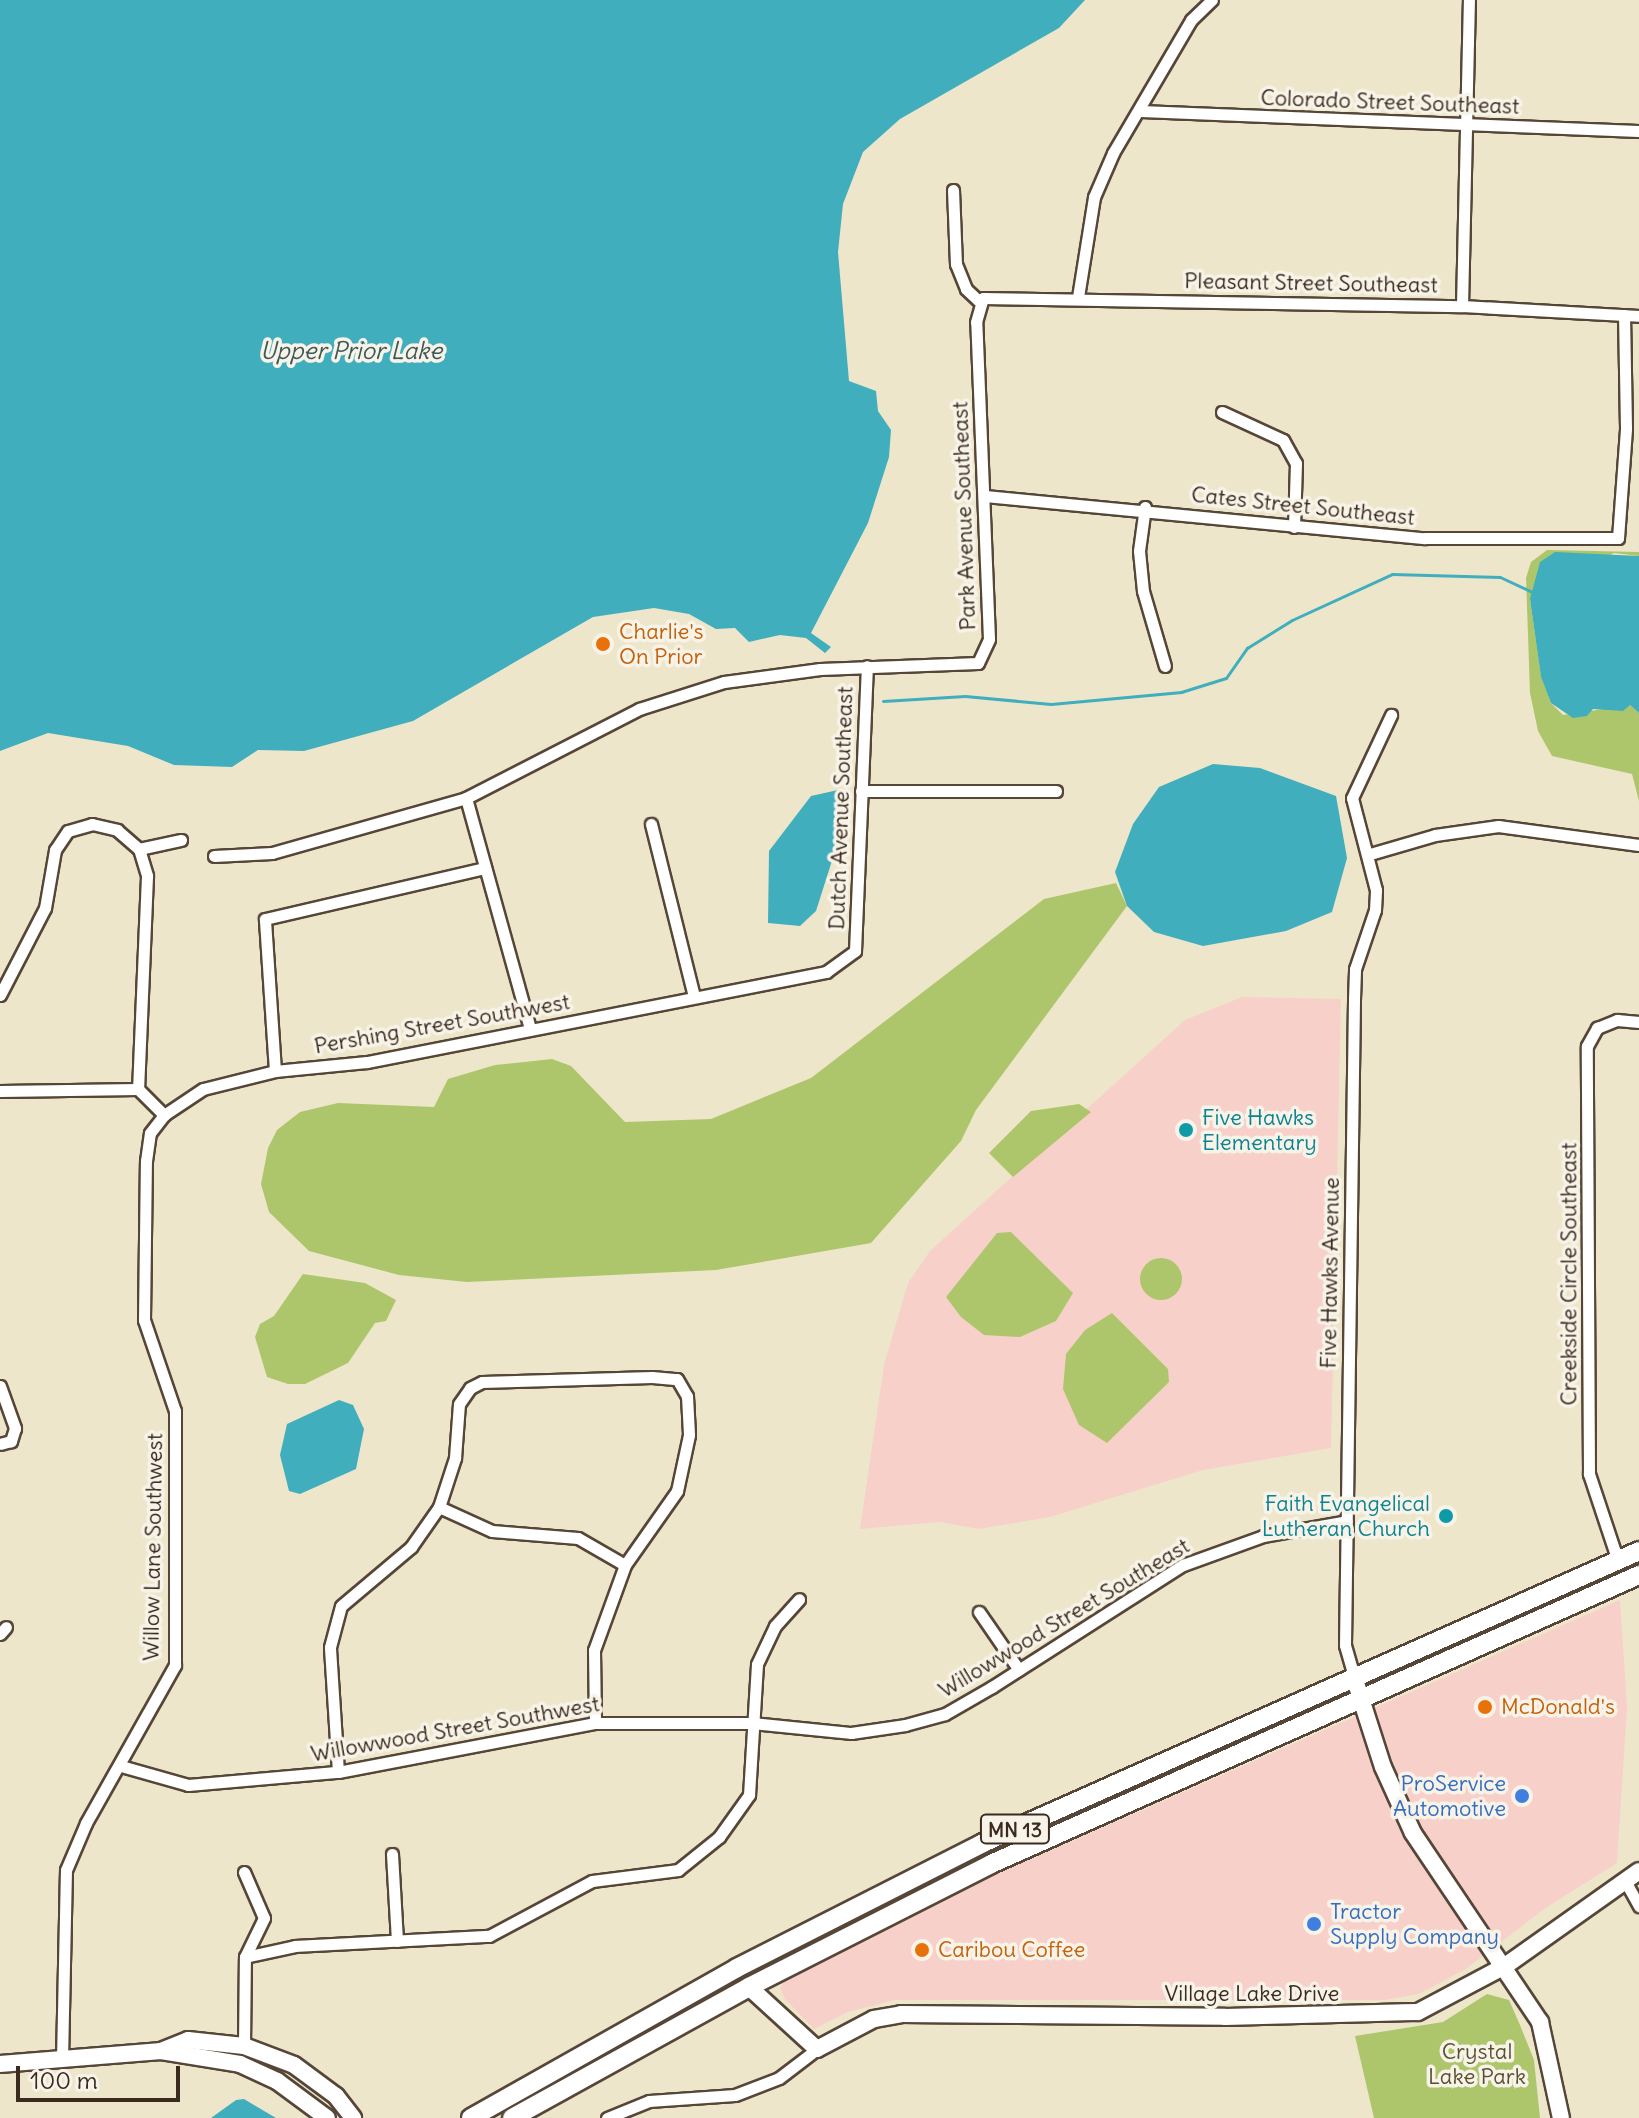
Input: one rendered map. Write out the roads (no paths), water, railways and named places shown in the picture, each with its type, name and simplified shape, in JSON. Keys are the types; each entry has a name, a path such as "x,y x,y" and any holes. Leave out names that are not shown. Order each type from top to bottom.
{"main road":[{"name":"MN 13","path":"471,2118 737,1968 983,1843 1639,1551"},
{"name":"MN 13","path":"512,2118 749,1987 991,1864 1639,1575"}],"street":[{"path":"1078,297 1094,197 1191,20 1212,0"},
{"path":"1462,306 1469,0"},
{"name":"Colorado Street Southeast","path":"1140,111 1639,131"},
{"path":"953,190 956,264 966,289 981,300"},
{"name":"Pleasant Street Southeast","path":"981,300 1078,297 1462,306 1639,316"},
{"name":"Park Avenue Southeast","path":"867,666 978,663 989,639 976,322 981,300"},
{"name":"Cates Street Southeast","path":"985,496 1145,507 1294,527 1425,538 1618,538 1626,428 1624,315"},
{"path":"1222,412 1283,440 1296,463 1294,527"},
{"path":"1145,507 1139,551 1143,591 1165,666"},
{"path":"214,856 272,853 466,798 639,709 724,682 867,666"},
{"name":"Dutch Avenue Southeast","path":"855,951 867,666"},
{"name":"Five Hawks Avenue","path":"1391,715 1352,798 1370,854 1375,910 1355,984 1345,1645 1361,1701 1413,1833 1540,2022 1561,2118"},
{"path":"861,791 1056,791"},
{"path":"466,798 530,1029"},
{"path":"0,995 45,908 55,850 68,831 92,824 117,830 139,849 147,876 138,1089"},
{"path":"651,824 694,997"},
{"path":"1370,854 1435,835 1498,826 1639,845"},
{"path":"139,849 181,840"},
{"path":"275,1071 265,919 485,868"},
{"name":"Pershing Street Southwest","path":"164,1115 203,1089 275,1071 367,1062 826,972 855,951"},
{"name":"Creekside Circle Southeast","path":"1618,1561 1589,1474 1587,1046 1597,1028 1617,1020 1639,1022"},
{"path":"0,1091 138,1089 164,1115"},
{"name":"Willow Lane Southwest","path":"62,2060 66,1870 86,1823 121,1766 175,1665 175,1411 144,1320 146,1161 150,1133 164,1115"},
{"path":"338,1772 330,1647 341,1606 411,1547 439,1507 455,1458 459,1404 470,1388 517,1377 677,1379 687,1396 689,1435 677,1491 625,1565 594,1650 595,1723"},
{"path":"0,1386 15,1428 6,1443"},
{"path":"439,1507 492,1531 578,1538 625,1565"},
{"name":"Willowwood Street Southeast","path":"752,1723 851,1733 905,1725 945,1714 1183,1565 1263,1536 1347,1521"},
{"path":"245,1957 295,1946 489,1936 592,1881 678,1870 719,1837 749,1795 757,1664 775,1626 799,1599"},
{"path":"979,1612 1019,1670"},
{"name":"Willowwood Street Southwest","path":"121,1766 188,1785 338,1772 595,1723 752,1723"},
{"path":"392,1854 397,1941"},
{"path":"244,1872 264,1918 245,1957 244,2046"},
{"path":"1632,1875 1639,1906"},
{"name":"Village Lake Drive","path":"817,2049 874,2019 987,2014 1406,2013 1455,1997 1505,1966 1632,1875"},
{"path":"607,2118 649,2101 735,2095 779,2078 817,2049 749,1987"},
{"path":"161,2051 188,2040 244,2046 294,2065 336,2096 353,2118"},
{"path":"0,2064 161,2051 240,2064 277,2081 327,2118"}],"water":[{"name":"Upper Prior Lake","path":"0,0 1085,0 1059,28 900,119 863,152 843,204 838,252 849,381 876,391 878,411 891,430 889,457 868,523 811,633 831,647 825,653 806,638 780,635 749,642 735,628 716,629 689,614 654,608 593,617 413,721 304,751 258,750 232,767 174,765 128,746 48,733 0,751"},
{"path":"1555,552 1639,556 1639,713 1630,705 1623,711 1593,709 1587,716 1573,718 1551,703 1541,677 1530,599 1540,562"},
{"path":"1213,764 1260,768 1336,796 1347,858 1332,912 1286,931 1203,946 1154,932 1127,906 1115,872 1133,824 1159,787"},
{"path":"838,790 843,795 844,823 816,911 800,926 768,923 769,851 811,796"},
{"path":"339,1400 353,1405 364,1429 356,1469 300,1494 289,1491 280,1455 287,1424"},
{"path":"244,2099 276,2118 211,2118 236,2100"}],"waterway":[{"path":"883,701 965,696 1051,704 1181,692 1226,678 1247,648 1292,620 1392,574 1500,577 1535,593"}],"place":[{"name":"Charlie's On Prior","path":"603,644"},
{"name":"Five Hawks Elementary","path":"1186,1130"},
{"name":"Faith Evangelical Lutheran Church","path":"1446,1516"},
{"name":"McDonald's","path":"1485,1707"},
{"name":"ProService Automotive","path":"1522,1796"},
{"name":"Tractor Supply Company","path":"1314,1924"},
{"name":"Caribou Coffee","path":"922,1950"}],"park label":[{"name":"Crystal Lake Park","path":"1477,2064"}]}
